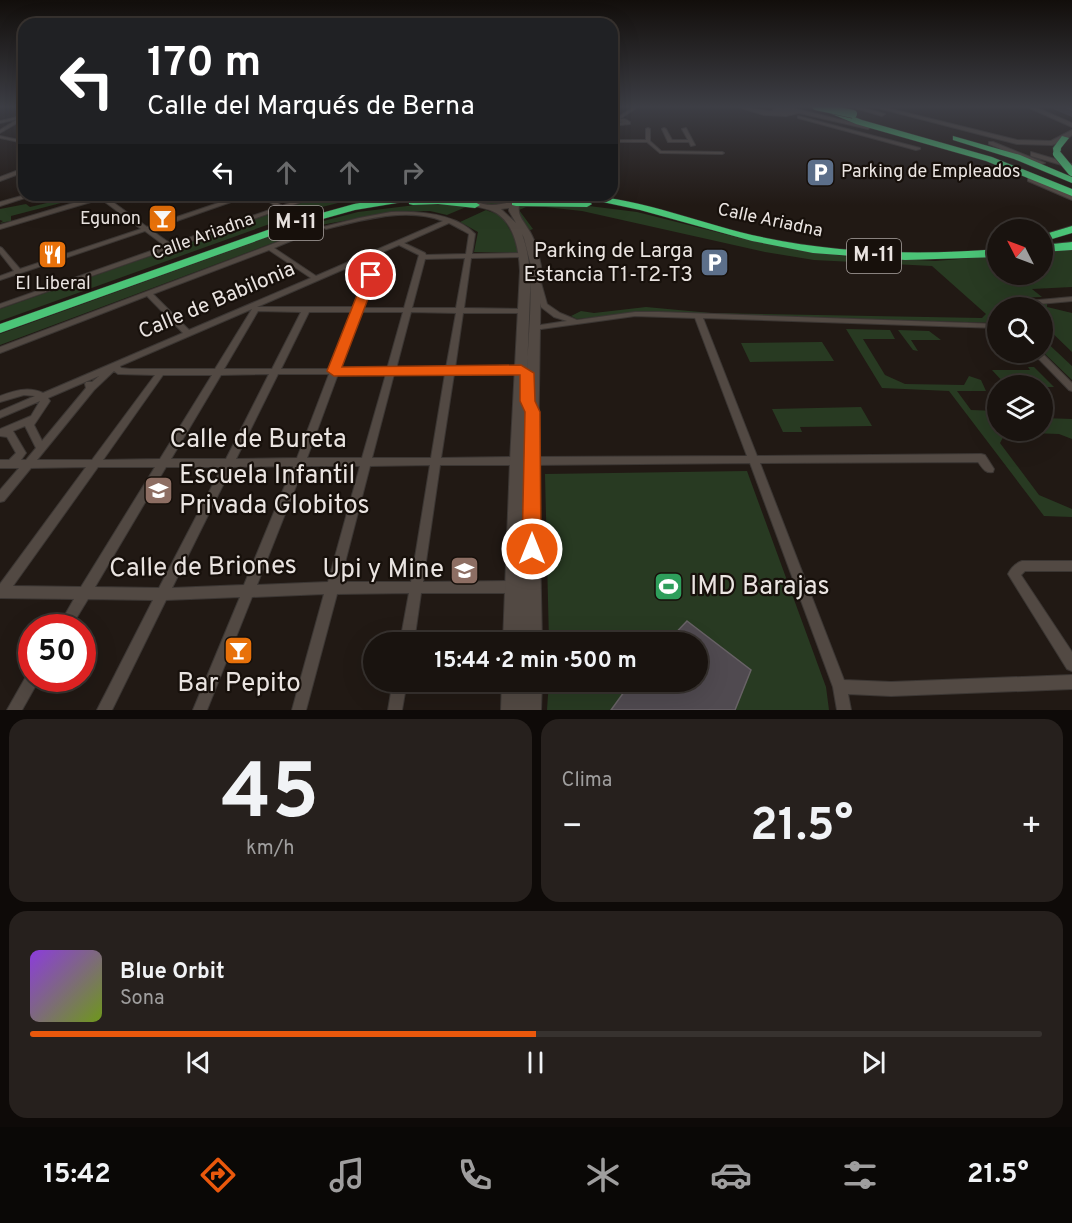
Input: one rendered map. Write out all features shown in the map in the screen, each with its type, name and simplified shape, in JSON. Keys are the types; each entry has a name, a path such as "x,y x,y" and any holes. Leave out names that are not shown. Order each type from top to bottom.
{"highway":[{"path":"927,139 1072,188"},
{"path":"928,139 991,156 1072,188"},
{"path":"946,139 994,152 1072,188"},
{"path":"969,139 1017,157 1072,188"},
{"path":"1069,139 1060,155 1071,168"},
{"path":"1041,163 1072,188"},
{"path":"618,195 672,212"},
{"name":"Calle Ariadna","path":"618,200 800,243 864,251 922,253 987,250"},
{"path":"171,265 292,218 355,201"},
{"name":"Calle Ariadna","path":"0,329 315,214 373,201"},
{"name":"Calle Ariadna","path":"0,322 318,216 388,201"},
{"path":"171,265 300,224 341,214 415,202 438,201 475,205"},
{"path":"549,201 616,207 752,238"},
{"name":"Calle Ariadna","path":"608,201 752,238 834,252 897,257 987,251"},
{"path":"1053,235 1072,229"},
{"path":"1053,246 1068,245"}],"street":[{"path":"633,139 648,140 660,152 722,153"},
{"path":"669,139 691,141 697,153"},
{"path":"884,139 918,149"},
{"path":"920,139 1072,188"},
{"path":"975,139 1071,168"},
{"path":"980,139 1041,163"},
{"path":"1003,139 1047,143 1062,139"},
{"path":"0,179 18,172"},
{"path":"0,173 18,177"},
{"path":"0,204 18,199"},
{"path":"0,227 86,201"},
{"path":"110,201 172,248"},
{"path":"0,279 230,201"},
{"path":"271,201 278,205"},
{"path":"0,306 172,248 301,201"},
{"path":"469,201 475,205 505,213 512,224 524,255 525,311 521,370 532,632"},
{"path":"492,208 514,201"},
{"path":"513,632 514,586 524,461 532,412 537,279 535,257 526,231 513,211 517,201"},
{"path":"326,227 379,216 410,213 431,214 471,232 409,632"},
{"name":"Calle de Babilonia","path":"0,415 449,221"},
{"path":"0,350 309,232"},
{"path":"299,710 423,254 398,242"},
{"path":"269,247 315,278"},
{"path":"0,249 19,272"},
{"path":"200,710 300,462 377,259 374,253"},
{"path":"422,257 524,255"},
{"path":"537,279 544,305 562,318 582,322"},
{"path":"148,293 188,333"},
{"path":"1053,301 1072,299"},
{"path":"72,614 218,372 253,307 306,310 525,311 529,313 529,326 534,328 639,314 987,326"},
{"path":"104,710 306,310"},
{"path":"699,317 840,687 844,710"},
{"path":"551,327 562,318"},
{"path":"1047,363 1072,388"},
{"path":"0,498 91,387 115,365 118,371 161,372 521,370 527,373 528,401 532,412"},
{"path":"1,593 161,372"},
{"path":"78,381 89,383 91,387"},
{"path":"0,399 21,393 43,396 44,406 28,425 40,448"},
{"path":"0,433 34,418"},
{"path":"0,433 10,434 21,453 12,464"},
{"name":"Calle de Bureta","path":"0,464 981,458 989,469"},
{"path":"1072,566 1023,566 1014,574 1072,664"},
{"path":"514,586 524,600 525,632"},
{"name":"Calle de Briones","path":"1,593 163,594 331,588 514,586"},
{"path":"840,687 891,689 1072,682"},
{"path":"14,710 25,692"},
{"path":"395,710 398,692"},
{"path":"512,710 521,692"},
{"path":"528,692 531,710"}],"green space":[{"path":"55,201 68,201 11,216 11,221 0,223 3,221 0,220 0,209 26,204 30,207"},
{"path":"307,201 346,201 264,226 0,321 0,309"},
{"path":"474,201 510,201 498,205"},
{"path":"440,202 466,207 447,215 430,211 392,212 321,225 0,345 0,334 285,231 358,212"},
{"path":"565,203 637,212 752,241 842,256 935,261 987,257 987,285 1053,285 1053,250 1072,249 1072,287 1032,289 1042,297 987,297 987,323 645,312 577,319 571,316 581,311 594,313 646,307 711,313 982,318 986,314 932,266 814,260 765,252 582,211 545,207 526,207 519,210 533,229 530,230 516,211 518,206"},
{"path":"486,210 502,216 514,237 518,253 474,252 478,232 460,222"},
{"path":"1053,308 1072,313 1072,352 1053,334"},
{"path":"846,329 890,330 895,339 863,339 885,375 905,384 964,385 969,376 981,380 986,391 957,391 971,410 987,411 987,441 949,391 882,388"},
{"path":"898,330 929,331 941,340 911,340 918,351 913,350"},
{"path":"822,342 834,361 750,362 741,343"},
{"path":"1053,348 1072,366 1072,380 1053,362"},
{"path":"1028,367 1034,367 1042,375 997,375 992,370 1030,370"},
{"path":"861,407 872,426 800,427 802,432 783,432 772,409"},
{"path":"1053,418 1072,419 1072,439 1053,434"},
{"path":"987,441 1001,441 1000,443 1039,495 1072,509 1072,517 1044,516"},
{"name":"IMD Barajas","path":"747,471 826,687 829,710 547,710 548,692 708,692 708,632 549,632 545,474"}],"building":[{"path":"687,621 701,632 677,632"},
{"path":"708,637 751,670 735,710 611,710 624,692 708,692"}],"place":[{"name":"Parking de Empleados","path":"820,172"},
{"name":"Egunon","path":"162,219"},
{"name":"El Liberal","path":"53,255"},
{"name":"Parking de Larga Estancia T1-T2-T3","path":"714,263"},
{"name":"Escuela Infantil Privada Globitos","path":"158,491"},
{"name":"Upi y Mine","path":"465,570"},
{"name":"IMD Barajas","path":"669,587"},
{"name":"Bar Pepito","path":"239,650"}],"route":[{"path":"371,275 334,371 526,371 528,401 532,412 532,549"}]}
